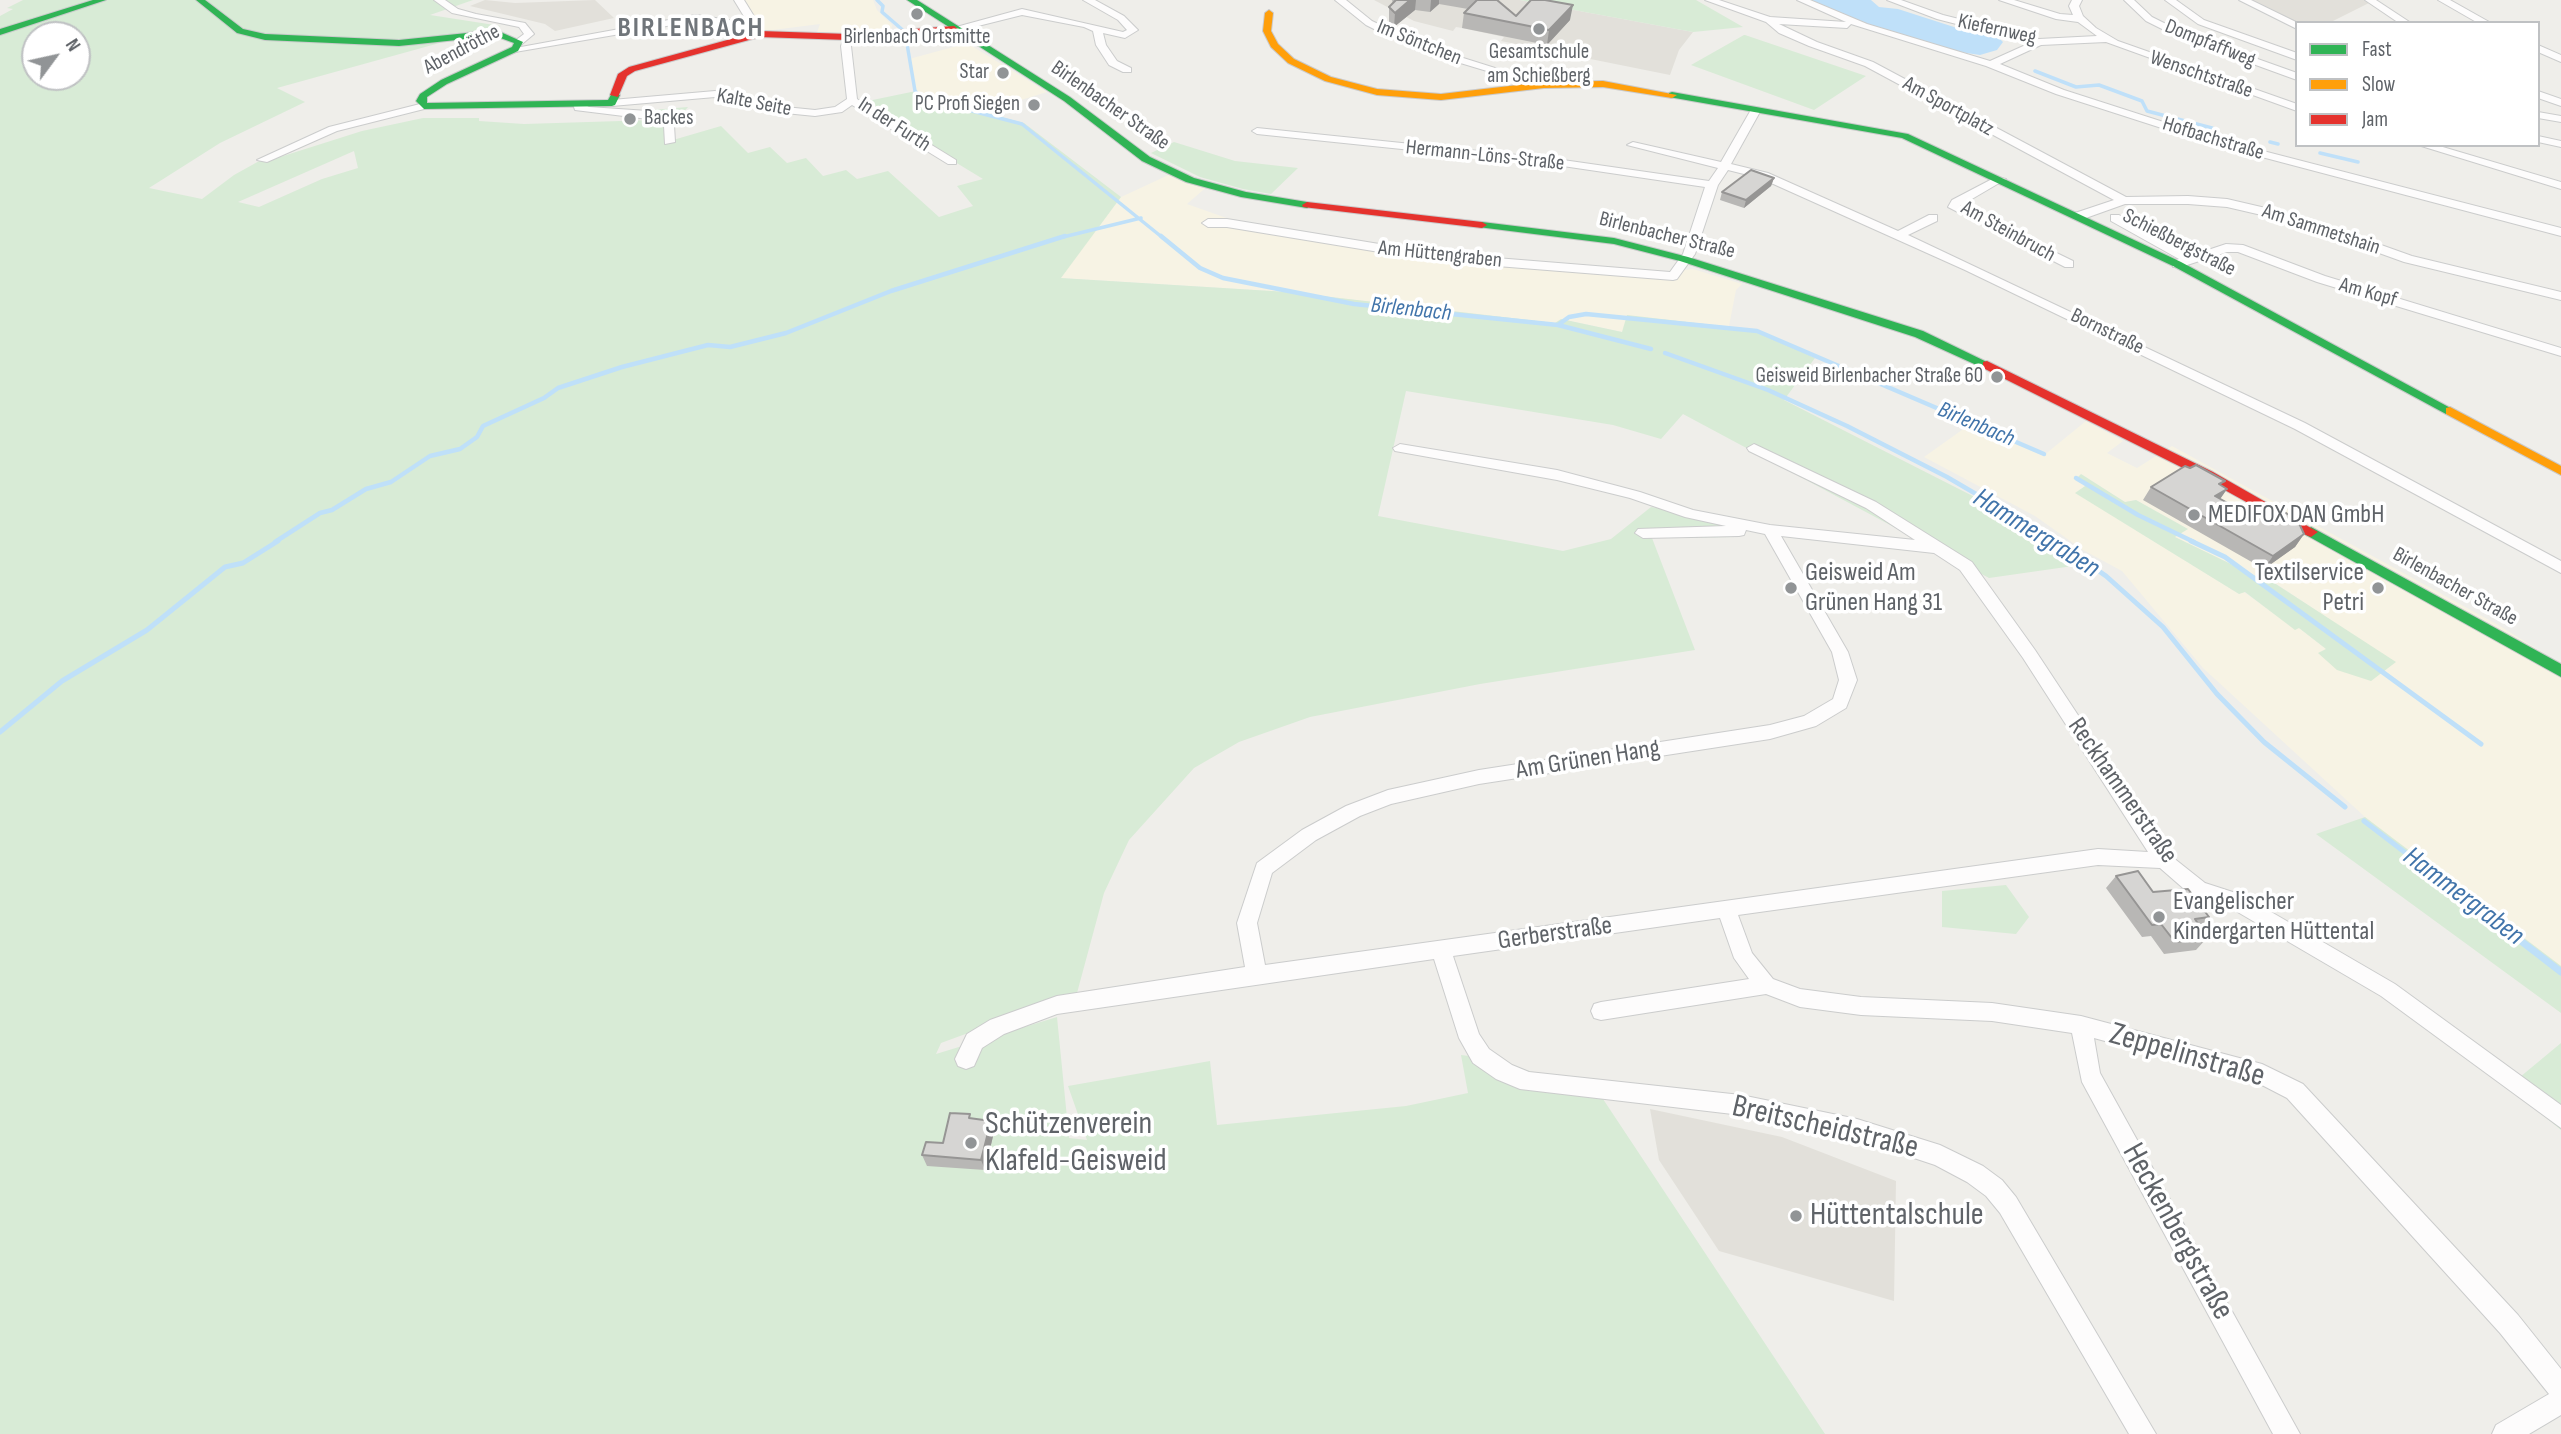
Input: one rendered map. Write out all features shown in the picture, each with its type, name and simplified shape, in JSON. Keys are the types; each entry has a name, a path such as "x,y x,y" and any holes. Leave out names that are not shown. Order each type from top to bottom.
{"street":[{"path":"0,32 102,0"},
{"name":"Abendröthe","path":"200,0 240,31 265,37 399,43 496,33 511,35 517,46 430,90 421,101 424,106 612,103"},
{"path":"439,0 455,11 475,17 522,24 528,34 517,46"},
{"path":"738,0 758,30"},
{"name":"Birlenbacher Straße","path":"911,0 1057,92 1146,159 1172,173 1208,186 1302,204 1592,237 1684,259 1885,322 1964,354 2208,475 2561,671"},
{"path":"1007,0 1022,12 1125,35 1133,30 1121,18 1088,0"},
{"name":"Im Söntchen","path":"1340,0 1369,23 1418,47 1544,86"},
{"name":"Hofbachstraße","path":"1710,0 1769,20 1864,26"},
{"name":"Hofbachstraße","path":"1802,0 1864,26 1990,64 2060,92 2209,140 2561,232"},
{"name":"Kiefernweg","path":"1892,0 1940,17 2039,42 2106,38"},
{"path":"2004,0 2059,17 2081,19"},
{"path":"2077,0 2075,9 2081,19 2106,38"},
{"name":"Dompfaffweg","path":"2129,0 2149,19 2179,34 2295,76"},
{"path":"2170,0 2201,22 2295,56"},
{"path":"2244,0 2295,25"},
{"path":"2370,0 2403,21"},
{"path":"2443,0 2482,21"},
{"path":"517,46 696,18 758,30 848,37 954,29 1022,12"},
{"name":"Schießbergstraße","path":"1269,13 1267,32 1274,45 1291,61 1350,86 1441,97 1544,86 1620,85 1905,136 2183,262 2561,471"},
{"name":"Am Sportplatz","path":"1769,20 1782,31 1870,64 2124,201"},
{"path":"1097,29 1101,46 1113,63 1127,70"},
{"path":"612,103 623,75 632,69 758,30"},
{"name":"In der Furth","path":"848,37 846,46 852,100 952,163"},
{"name":"Wenschtstraße","path":"2106,38 2164,63 2295,107"},
{"path":"1990,64 2012,57 2039,42"},
{"path":"2540,49 2561,59"},
{"name":"Kalte Seite","path":"612,103 715,94 785,110 816,113 838,110 852,100"},
{"path":"2540,95 2561,103"},
{"path":"578,104 579,108 589,110 648,114 660,118 669,125 669,142"},
{"path":"263,160 333,129 424,106"},
{"path":"1684,259 1712,185 1756,110"},
{"path":"2540,115 2561,119"},
{"name":"Hermann-Löns-Straße","path":"1257,131 1556,162 1712,185"},
{"path":"2540,139 2561,144"},
{"name":"Bornstraße","path":"1633,145 1765,175 1899,235 2300,426 2561,568"},
{"path":"2430,147 2561,186"},
{"name":"Am Steinbruch","path":"2000,179 1956,202 1954,206 2068,264"},
{"name":"Am Sammetshain","path":"2079,216 2124,201 2188,200 2263,210 2301,220 2408,259 2561,296"},
{"name":"Am Steinbruch","path":"1899,235 1933,218"},
{"path":"2115,218 2183,262"},
{"name":"Am Hüttengraben","path":"1208,223 1227,223 1445,258 1673,276 1684,259"},
{"name":"Am Kopf","path":"2183,262 2226,248 2239,248 2321,279 2561,352"},
{"path":"1400,448 1558,475 1635,495 1690,514 1770,530 1941,548"},
{"name":"Reckhammerstraße","path":"1754,449 1850,494 1941,548 1966,566 2006,621 2164,861 2198,889 2235,901 2388,990 2561,1118"},
{"path":"1643,533 1770,530"},
{"name":"Am Grünen Hang","path":"1256,973 1247,923 1264,869 1309,835 1353,811 1388,797 1479,777 1770,732 1810,721 1840,703 1848,680 1840,652 1770,530"},
{"name":"Gerberstraße","path":"966,1059 975,1041 998,1027 1057,1005 1256,973 1727,911 2098,858 2164,861"},
{"name":"Zeppelinstraße","path":"1727,911 1744,958 1766,985"},
{"name":"Breitscheidstraße","path":"1441,950 1470,1038 1481,1056 1504,1072 1528,1082 1741,1105 1857,1129 1940,1156 1975,1174 1994,1188 2008,1205 2143,1434"},
{"name":"Zeppelinstraße","path":"1601,1011 1766,985 1800,998 1837,1003 1992,1012 2081,1026 2250,1070 2295,1091 2509,1324 2561,1389"},
{"name":"Heckenbergstraße","path":"2081,1026 2090,1075 2287,1434"},
{"path":"2505,1434 2561,1401"}],"shaded area":[{"path":"485,0 515,3 595,0 614,18 555,31 545,24 470,6"},
{"path":"742,0 873,0 877,10 892,25 891,31 816,35 820,24 765,31"},
{"path":"1374,0 1520,0 1693,32 1679,50 1670,75 1501,41 1504,37 1462,28 1456,27 1453,31 1414,21"},
{"path":"2252,0 2364,0 2369,3 2333,21 2295,22"},
{"path":"944,37 957,37 1047,92 985,111 930,98 916,91 909,59 957,46"},
{"path":"1175,172 1210,184 1187,204 1235,221 1440,254 1662,272 1693,269 1742,284 1736,290 1729,326 1627,316 1623,332 1561,319 1555,323 1288,292 1060,278 1121,197"},
{"path":"2086,421 2123,441 2107,453 2137,468 2172,446 2500,626 2561,664 2561,966 2365,817 2203,668 2122,571 2083,550 2035,516 1924,457 1969,425 2026,446 2043,456","holes":["2081,474 2125,502 2136,500 2187,529 2174,537 2262,579 2266,577 2395,663 2319,653 2326,649 2299,628 2295,629 2244,592 2239,594 2076,493 2088,484"]},
{"name":"Hüttentalschule","path":"1650,1109 1782,1137 1896,1181 1894,1301 1719,1251 1659,1160"}],"green space":[{"path":"23,0 473,0 430,15 501,26 277,88 305,102 220,143 149,188 202,199 234,175 270,155 280,157 362,131 423,118 479,118 479,121 524,124 653,120 640,111 688,107 673,124 673,140 721,126 748,153 770,147 787,163 806,158 823,176 846,170 857,179 888,171 939,217 973,206 957,186 983,179 858,103 916,91 930,98 1024,123 1121,197 1061,278 1288,292 1555,323 1561,319 1622,332 1627,315 1757,330 1815,358 1784,400 2014,517 2080,565 1989,578 1683,414 1661,439 1613,425 1406,391 1378,516 1563,551 1611,539 1651,507 1733,520 1738,537 1652,538 1695,650 1480,684 1310,717 1239,742 1194,768 1129,840 1104,893 1077,993 941,1043 936,1054 1057,1017 1069,1138 1087,1140 1068,1086 1210,1061 1217,1125 1406,1106 1468,1093 1461,1055 1500,1060 1603,1099 1825,1434 0,1434 0,16 13,9 7,8","holes":["354,151 358,168 322,179 259,207 238,202"]},
{"path":"1520,0 1696,0 1743,27 1693,32"},
{"path":"1744,35 1866,76 1814,110 1691,65"},
{"path":"1174,142 1235,161 1298,168 1271,194 1243,189 1200,177 1151,153"},
{"path":"2081,474 2125,502 2136,500 2188,529 2175,537 2262,579 2265,577 2396,662 2371,681 2337,670 2318,653 2326,649 2299,628 2295,630 2245,592 2239,594 2075,493 2088,484 2078,477"},
{"path":"2365,817 2561,966 2561,1013 2316,834"},
{"path":"2006,885 2029,917 2016,934 1942,927 1942,891"},
{"path":"2561,1043 2561,1130 2508,1087"}],"water":[{"path":"1809,0 1871,0 1879,7 1898,9 1954,27 1998,37 2003,42 1997,50 1980,55 1960,52 1848,18"}],"building":[{"path":"1396,0 1410,0 1395,13 1389,7"},
{"path":"1477,0 1497,0 1516,16 1531,0 1573,5 1549,30 1464,13"},
{"path":"1751,170 1774,178 1746,200 1722,192"},
{"path":"2196,465 2225,481 2219,484 2227,489 2215,496 2251,516 2265,510 2283,511 2298,521 2304,534 2273,556 2151,487 2185,466 2190,468"},
{"path":"2138,871 2153,892 2188,889 2209,917 2195,919 2207,938 2175,942 2161,924 2152,925 2116,876"},
{"path":"950,1113 970,1114 969,1118 991,1121 981,1160 922,1155 926,1142 943,1143"}],"waterway":[{"name":"Birlenbach","path":"877,0 883,6 882,12 905,32 915,91 922,98 1022,124 1139,219"},
{"path":"2035,71 2076,87 2099,85 2142,101 2147,111 2212,128"},
{"path":"2270,142 2278,144"},
{"path":"2320,153 2358,162"},
{"path":"1059,238 1139,219"},
{"name":"Birlenbach","path":"1139,219 1163,238"},
{"path":"275,542 320,513 332,510 366,489 391,482 430,456 460,449 477,437 483,426 544,398 558,388 622,367 708,345 730,347 786,333 891,291 1065,236"},
{"name":"Birlenbach","path":"1161,236 1200,268 1223,278 1354,304 1558,325"},
{"name":"Birlenbach","path":"1558,325 1569,317 1586,314 1757,331 2044,454"},
{"name":"Hammergraben","path":"1558,325 1651,349"},
{"name":"Hammergraben","path":"1665,353 1768,390 1847,426 1947,477 2058,542"},
{"name":"Birlenbach","path":"2076,478 2138,515 2194,542"},
{"path":"0,732 62,681 147,630 225,567 243,563 278,541"},
{"name":"Hammergraben","path":"2055,541 2106,576 2163,627 2217,694 2264,742 2345,807"},
{"name":"Birlenbach","path":"2191,541 2225,557 2481,744"},
{"name":"Hammergraben","path":"2364,821 2510,933"},
{"name":"Hammergraben","path":"2508,931 2561,972"}],"traffic: fast":[{"path":"0,32 102,0"},
{"path":"200,0 240,31 265,37 399,43 496,33 519,42 515,49 444,82 423,96 421,101 424,106 612,103 615,95"},
{"path":"911,0 1067,99 1146,159 1190,180 1245,195 1307,205"},
{"path":"1672,95 1905,136 2177,264 2450,411"},
{"path":"1482,225 1614,241 1684,259 1919,334 1987,365"},
{"path":"2311,532 2561,671"}],"traffic: slow":[{"path":"1269,13 1267,31 1274,45 1291,61 1328,79 1377,92 1441,97 1544,85 1603,84 1672,95"},
{"path":"2450,411 2561,471"}],"traffic: jam":[{"path":"615,95 623,74 632,69 760,34 848,37 954,29"},
{"path":"1307,205 1482,225"},
{"path":"1987,365 2208,475 2311,532"}],"place":[{"name":"Birlenbach Ortsmitte","path":"917,14"},
{"name":"Gesamtschule am Schießberg","path":"1539,29"},
{"name":"Star","path":"1003,73"},
{"name":"PC Profi Siegen","path":"1034,105"},
{"name":"Backes","path":"630,119"},
{"name":"Geisweid Birlenbacher Straße 60","path":"1997,377"},
{"name":"MEDIFOX DAN GmbH","path":"2194,515"},
{"name":"Geisweid Am Grünen Hang 31","path":"1791,588"},
{"name":"Textilservice Petri","path":"2378,588"},
{"name":"Evangelischer Kindergarten Hüttental","path":"2159,917"},
{"name":"Schützenverein Klafeld-Geisweid","path":"971,1143"},
{"name":"Hüttentalschule","path":"1796,1216"}],"district":[{"name":"BIRLENBACH","path":"691,29"}]}
